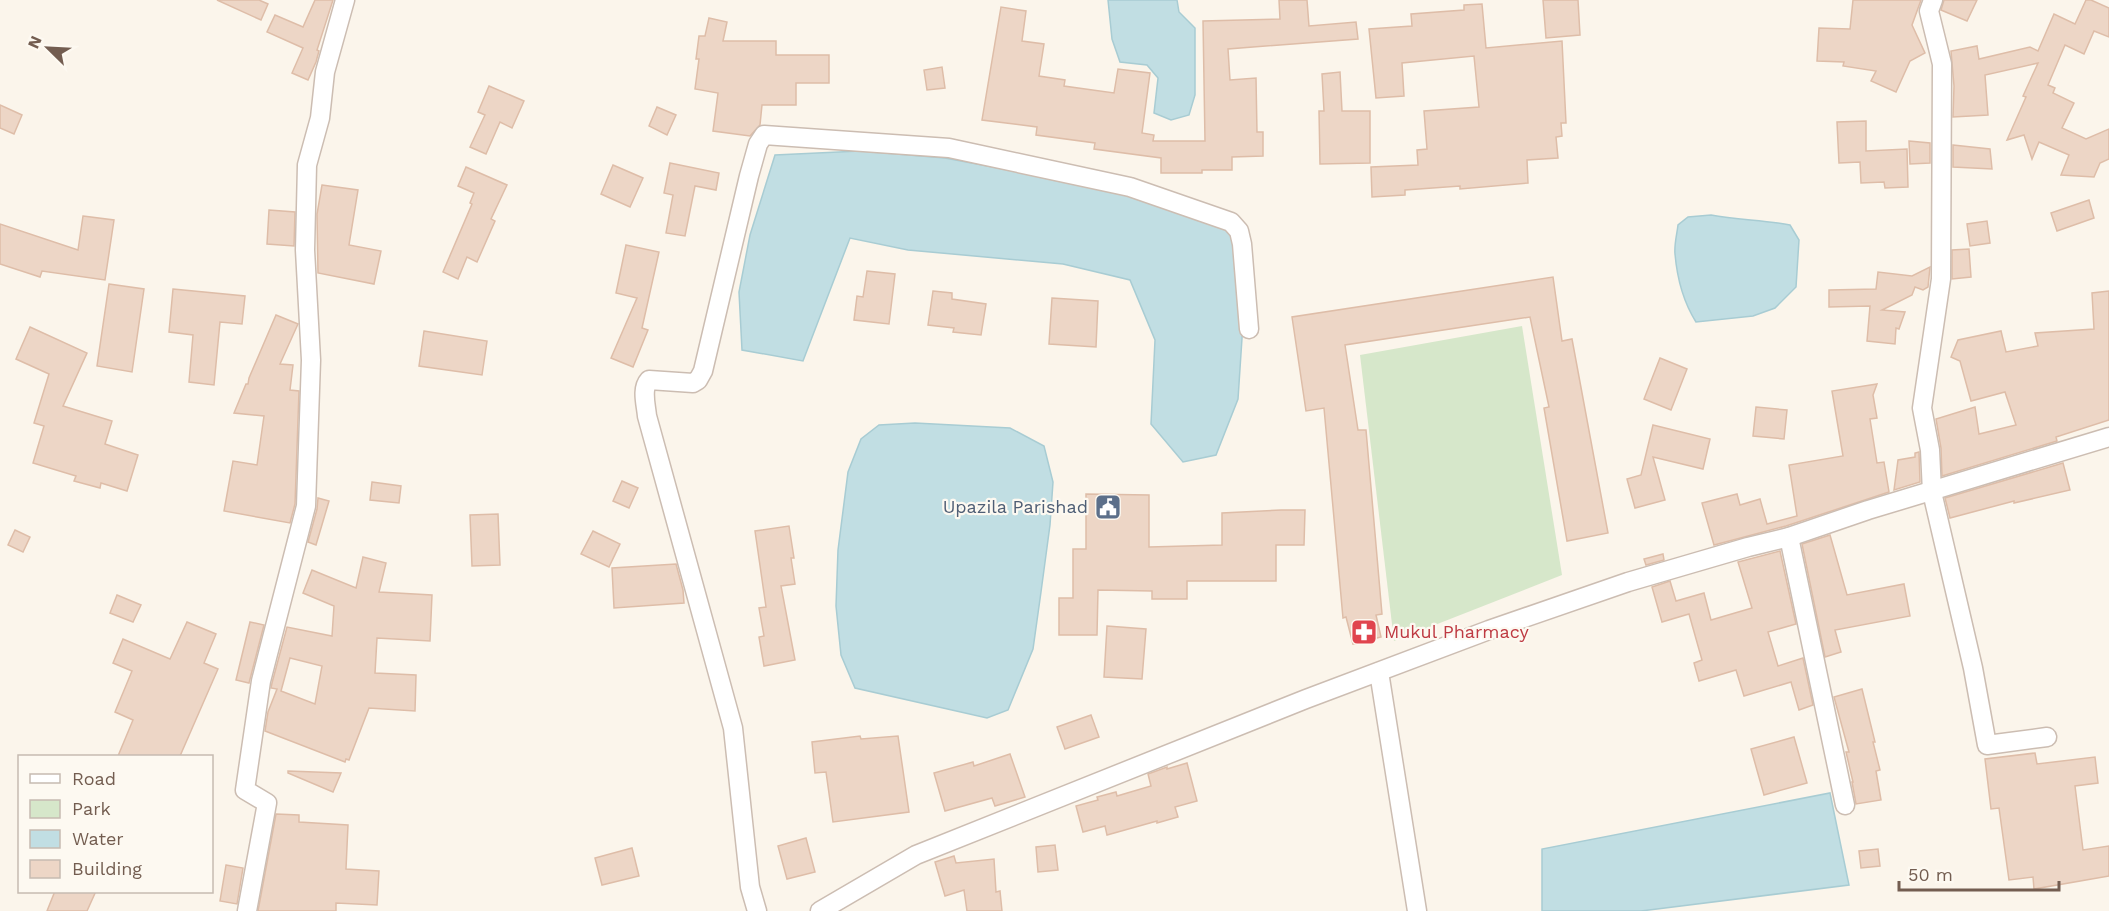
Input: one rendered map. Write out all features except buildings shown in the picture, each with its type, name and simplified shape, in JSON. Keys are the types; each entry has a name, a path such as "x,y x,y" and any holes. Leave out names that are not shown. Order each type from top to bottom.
{"street":[{"path":"247,911 267,803 246,790 261,681 306,506 311,360 305,250 307,165 320,118 325,72 345,0"},
{"path":"1933,0 1929,11 1942,64 1941,279 1922,408 1930,450 1932,492 1973,668 1987,745 2047,737"},
{"path":"757,911 750,887 732,728 647,416 645,384 649,380 693,383 698,380 749,177 758,144 764,135 949,148 1130,187 1231,222 1239,231 1242,244 1249,329"},
{"path":"820,911 916,855 1489,630 1628,582 1790,537 1868,510 2109,437"},
{"path":"1790,537 1845,805"},
{"path":"1379,672 1418,911"}],"green space":[{"path":"1522,326 1562,575 1394,641 1360,355"}],"water":[{"path":"1108,0 1177,0 1179,12 1195,28 1195,95 1189,115 1171,120 1154,113 1158,78 1147,65 1120,62 1112,39"},
{"path":"860,151 945,158 1111,189 1229,229 1237,255 1243,323 1238,399 1216,455 1183,462 1151,424 1155,340 1130,280 1063,264 908,250 850,238 803,361 742,350 739,292 750,235 775,155"},
{"path":"1711,215 1790,225 1799,240 1796,287 1775,308 1753,316 1696,322 1679,281 1675,254 1678,225 1688,217"},
{"path":"915,423 1010,428 1044,446 1053,482 1050,525 1033,649 1008,710 987,718 855,688 841,655 836,606 838,550 848,472 861,439 879,425"},
{"path":"1830,793 1849,885 1641,911 1542,911 1542,849"}],"place":[{"name":"Upazila Parishad","path":"1108,507"},
{"name":"Mukul Pharmacy","path":"1364,632"}]}
